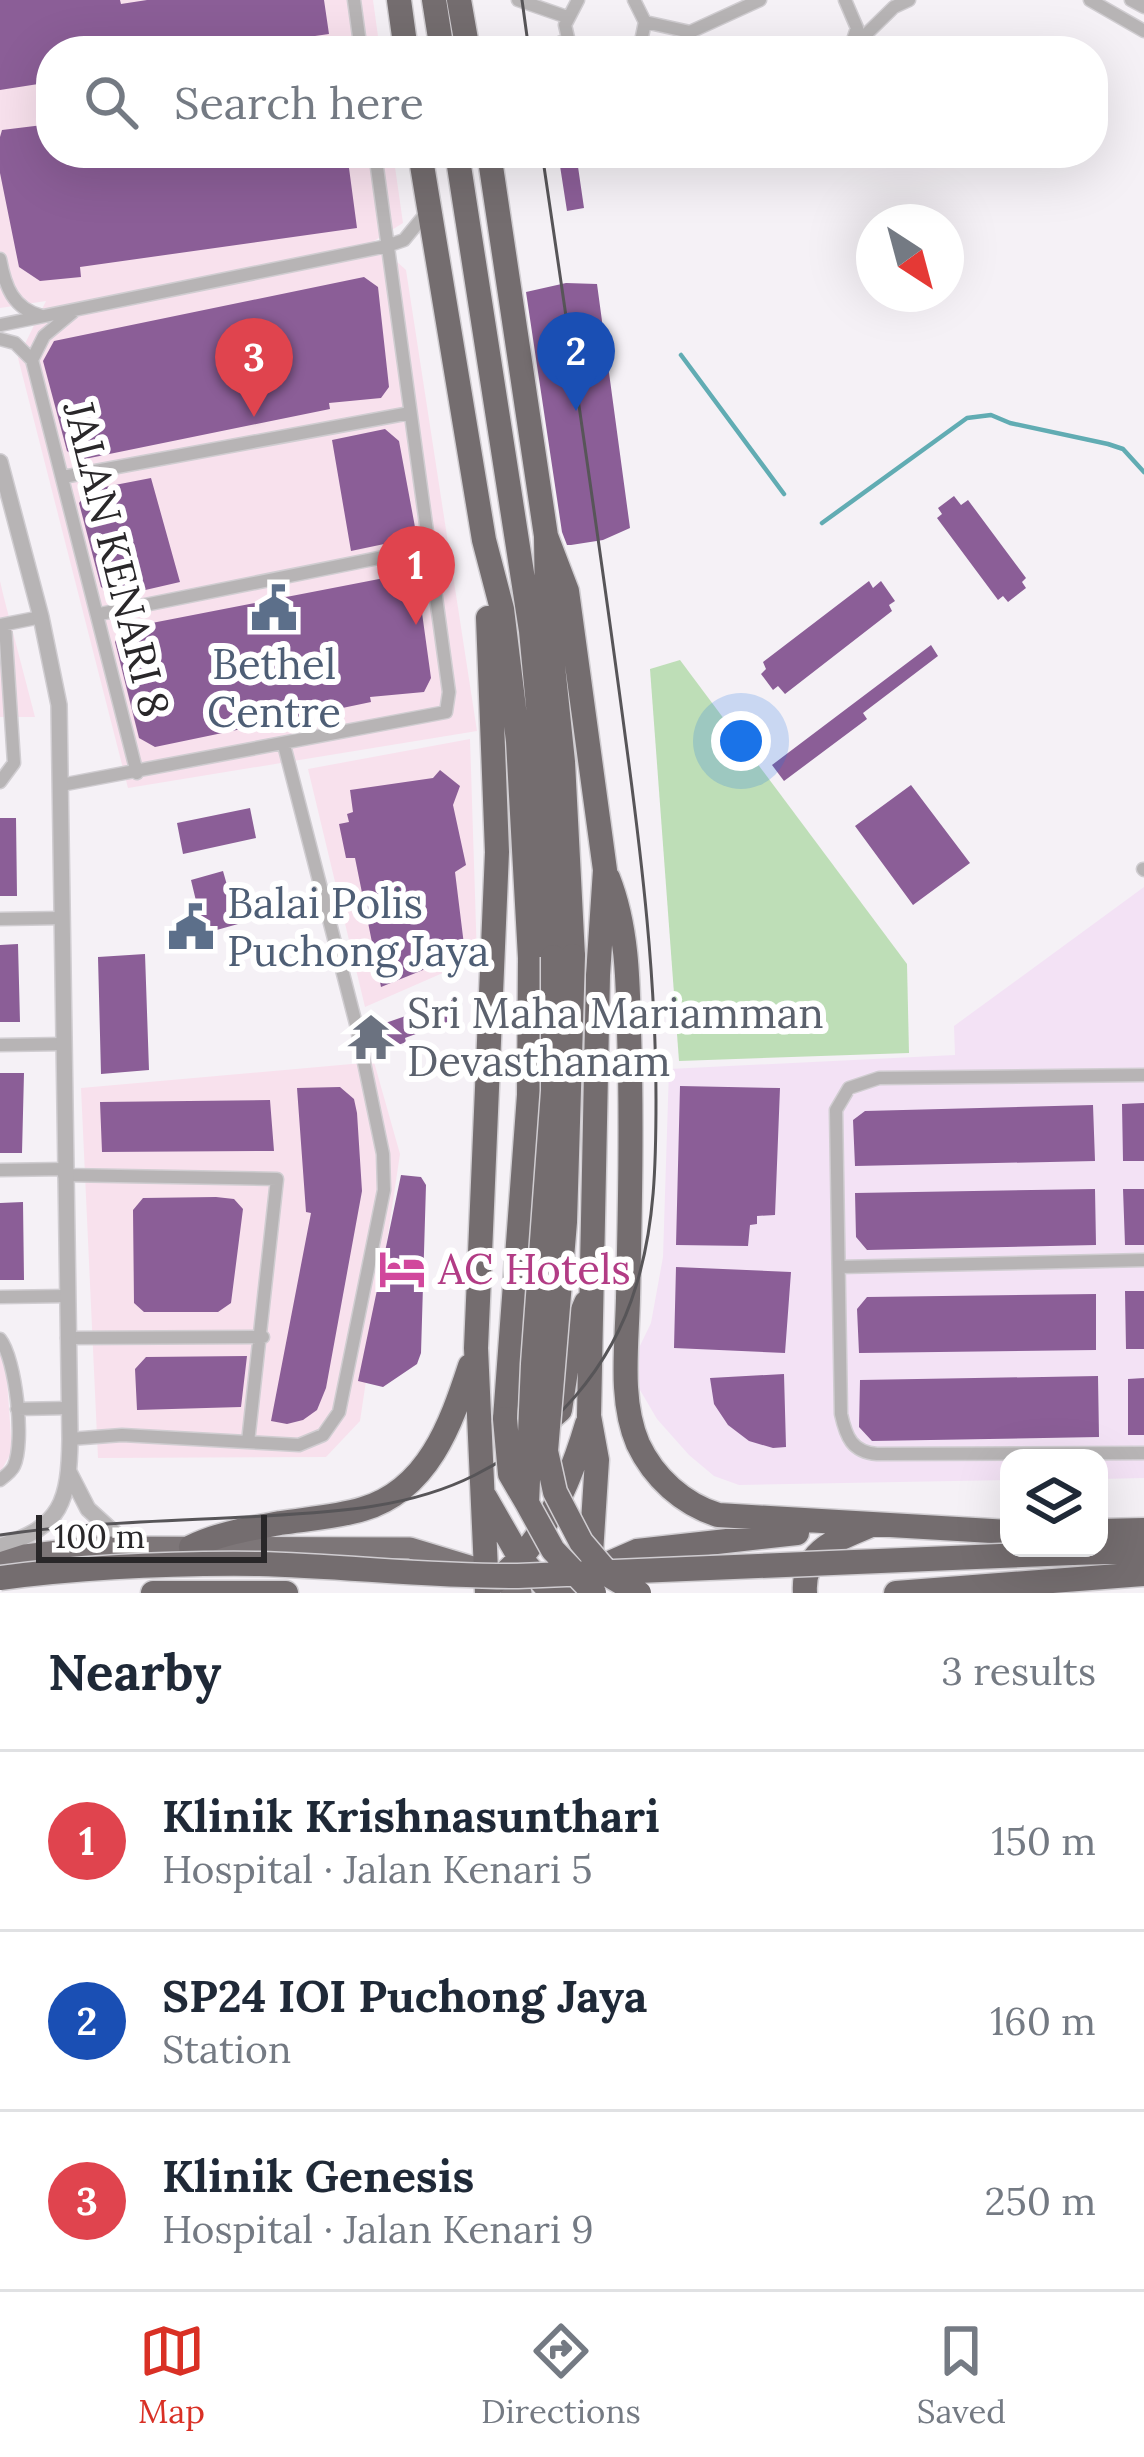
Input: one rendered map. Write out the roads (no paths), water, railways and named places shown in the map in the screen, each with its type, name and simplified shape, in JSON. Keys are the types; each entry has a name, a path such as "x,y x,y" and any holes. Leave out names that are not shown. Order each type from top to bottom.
{"highway":[{"path":"398,0 404,36"},
{"path":"434,0 440,36"},
{"path":"459,0 465,36"},
{"path":"422,168 484,540 502,609 518,741 530,958 529,1095 505,1438 510,1474 553,1550 592,1588"},
{"path":"459,168 533,652 563,956 532,1364 527,1502"},
{"path":"491,168 547,536 547,608 559,702 568,1159 546,1451 555,1492 581,1543 610,1576 639,1593"},
{"path":"511,508 523,705 518,741"},
{"path":"547,536 567,592 605,870 598,976 589,1416 597,1460 592,1588"},
{"path":"484,540 497,852 476,1348 480,1486 493,1586"},
{"path":"605,870 619,906 628,1007 632,1111 626,1393 638,1442 668,1484 702,1510 737,1518 1000,1532"},
{"path":"477,1413 493,1430 512,1433 538,1428 560,1410 571,1338 592,1290"},
{"path":"191,1547 220,1533 362,1510 385,1501 432,1456 453,1417 476,1348"},
{"path":"493,1586 551,1514 589,1416"},
{"path":"480,1486 520,1558 552,1593"},
{"path":"592,1588 604,1565 651,1548 872,1525"},
{"path":"806,1593 805,1570 813,1556 872,1525"},
{"path":"1108,1531 1144,1530"},
{"path":"0,1563 25,1555 130,1547 410,1548 493,1586"},
{"path":"410,1548 420,1570 422,1593"},
{"path":"0,1578 84,1567 261,1564 438,1577 518,1576 1144,1551"},
{"path":"896,1593 1144,1574"},
{"path":"569,1593 592,1588"},
{"path":"153,1593 286,1593"}],"street":[{"path":"354,0 359,36"},
{"path":"518,0 567,16"},
{"path":"568,36 567,16 578,0"},
{"path":"634,0 645,22 642,36"},
{"path":"645,22 690,32 760,0"},
{"path":"845,0 857,28 854,36"},
{"path":"864,36 894,7 909,0"},
{"path":"1090,0 1144,31"},
{"path":"1131,0 1144,7"},
{"path":"61,785 446,712 449,692 377,168"},
{"path":"0,325 387,246 404,240 428,211"},
{"path":"0,259 12,296 26,312 45,316"},
{"name":"JALAN KENARI 8","path":"32,360 44,336 75,310"},
{"name":"JALAN KENARI 8","path":"0,339 15,343 32,360 137,773"},
{"path":"63,477 410,412"},
{"path":"0,462 59,705 70,1439 69,1472 53,1517 38,1532 0,1546"},
{"path":"100,614 428,548"},
{"path":"0,782 14,763 2,625 41,617"},
{"path":"70,1439 122,1435 299,1445 314,1442 339,1412 384,1190 383,1154 356,1024 284,745"},
{"path":"0,919 62,919"},
{"path":"0,1045 64,1044"},
{"path":"1144,1075 879,1078 849,1088 836,1110 841,1414 849,1442 861,1453 1144,1454"},
{"path":"0,1170 277,1179 248,1442"},
{"path":"840,1268 1144,1260"},
{"path":"0,1297 67,1296"},
{"path":"67,1338 262,1336"},
{"path":"0,1340 13,1361 17,1409 14,1466 3,1478"},
{"path":"17,1409 68,1408"},
{"path":"69,1472 88,1509 130,1547"}],"waterway":[{"path":"681,355 784,494"},
{"path":"822,523 967,418 991,415 1108,444 1123,449 1144,472"}],"tram line":[{"path":"522,0 527,36"},
{"path":"0,1535 345,1510 425,1495 503,1459 553,1420 595,1371 625,1316 642,1263 653,1193 656,1099 651,965 616,668 544,168"}],"place":[{"name":"SP24 IOI Puchong Jaya","path":"576,411"},
{"name":"Klinik Genesis","path":"254,417"},
{"name":"Bethel Centre","path":"274,608"},
{"name":"Klinik Krishnasunthari","path":"416,625"},
{"name":"Balai Polis Puchong Jaya","path":"191,927"},
{"name":"Sri Maha Mariamman Devasthanam","path":"371,1037"},
{"name":"AC Hotels","path":"402,1269"}]}
